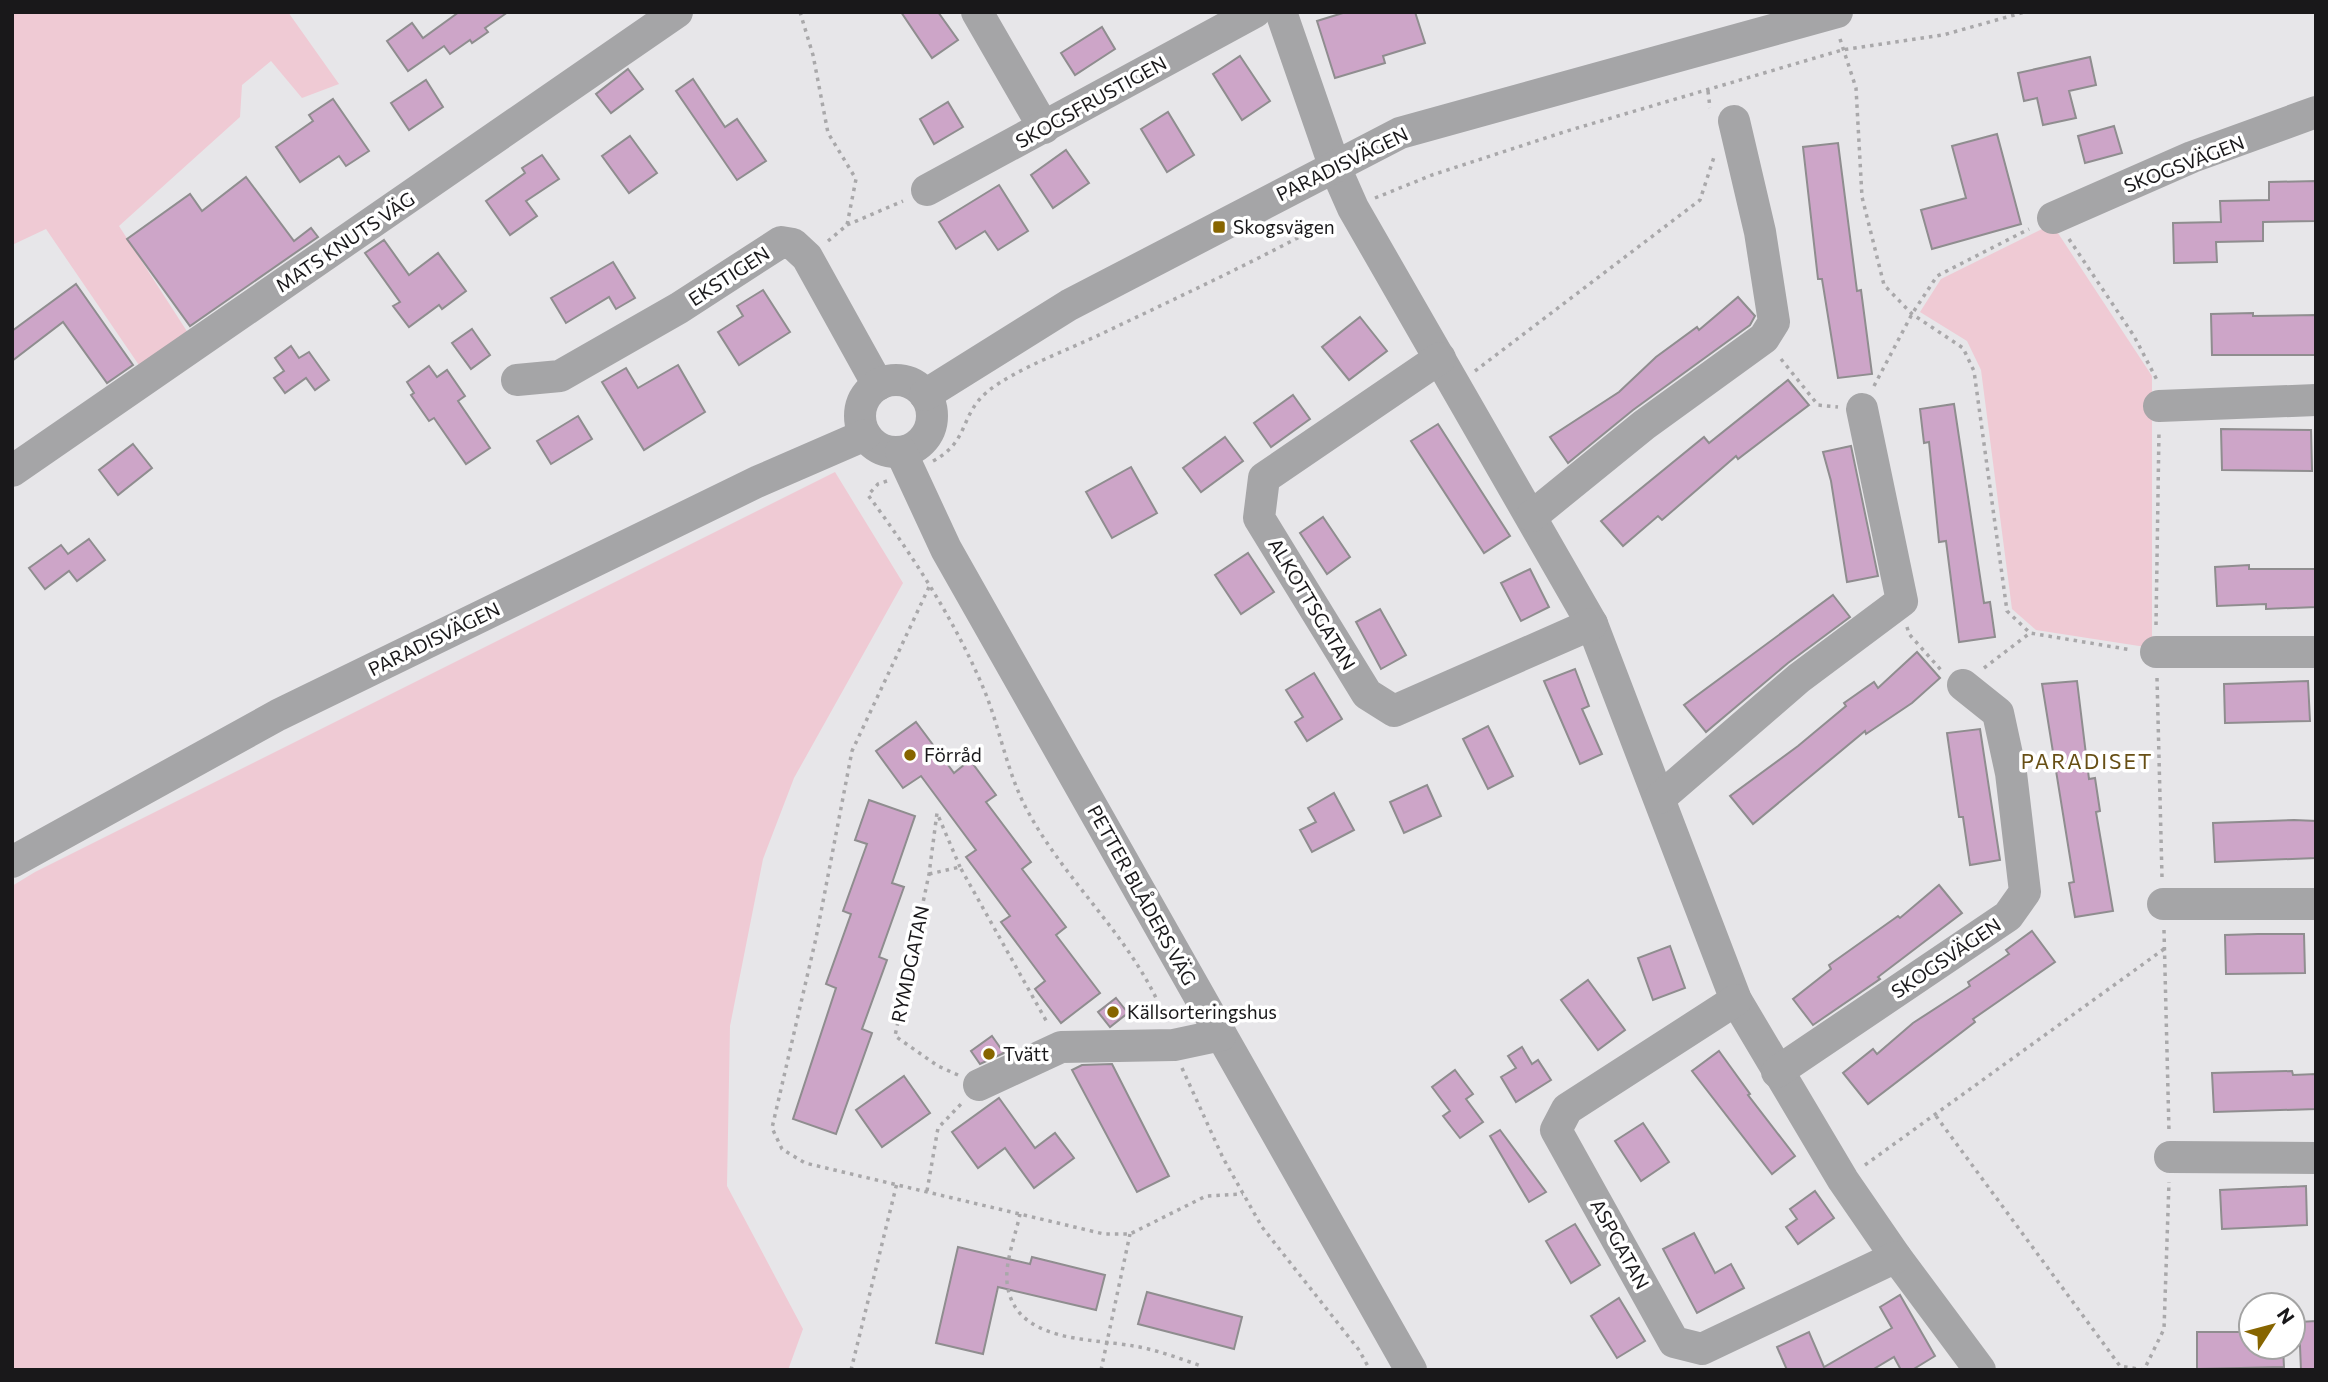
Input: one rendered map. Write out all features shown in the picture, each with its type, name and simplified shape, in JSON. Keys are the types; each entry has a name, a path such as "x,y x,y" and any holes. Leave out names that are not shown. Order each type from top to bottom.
{"street":[{"name":"MATS KNUTS VÄG","path":"12,471 677,12"},
{"path":"977,12 1044,128"},
{"name":"SKOGSFRUSTIGEN","path":"928,190 1255,12"},
{"path":"1281,12 1334,165 1353,208 1592,624 1735,1000 1843,1180 1980,1370"},
{"name":"PARADISVÄGEN","path":"925,395 1069,305 1400,133 1836,13"},
{"name":"SKOGSVÄGEN","path":"2053,218 2192,157 2316,112"},
{"path":"1532,516 1644,425 1764,338 1774,322 1760,232 1723,119"},
{"name":"EKSTIGEN","path":"517,380 559,376 678,308 781,242 793,243 807,257"},
{"path":"807,257 877,385"},
{"name":"ALKOTTSGATAN","path":"1440,358 1264,478 1259,518 1367,694 1394,711 1592,624"},
{"path":"898,380 908,382 925,395 931,406 929,430 923,440 901,452 881,449 865,435 860,413 869,392 877,385 898,380"},
{"path":"2159,406 2316,400"},
{"path":"1660,798 1799,678 1902,601 1862,409"},
{"name":"PARADISVÄGEN","path":"12,862 278,715 759,481 865,435"},
{"name":"PETTER BLÅDERS VÄG","path":"901,452 946,549 1221,1035 1400,1367"},
{"path":"2156,652 2316,652"},
{"name":"SKOGSVÄGEN","path":"1777,1072 2008,916 2025,892 2011,773 1998,713 1963,685"},
{"path":"2163,904 2316,904"},
{"name":"ASPGATAN","path":"1735,1000 1567,1110 1556,1130 1674,1342 1702,1349 1896,1257"},
{"path":"979,1085 1061,1047 1174,1045 1221,1035"},
{"path":"2170,1157 2316,1158"}],"path":[{"path":"800,12 813,55 828,133 856,179 847,225"},
{"path":"1836,13 1842,50 1856,89 1862,197 1884,285 1912,314 1963,348 1974,371 2007,611 2030,634 2156,652"},
{"path":"1708,91 1723,119"},
{"path":"1457,386 1518,336 1700,200 1714,160 1714,151"},
{"path":"807,257 847,225 928,190"},
{"path":"1764,338 1818,405 1862,409 1912,314 1937,276 2053,218 2109,296 2157,375 2159,406"},
{"path":"929,586 852,751 816,938 772,1128 782,1149 805,1163 1104,1234 1130,1234 1206,1196 1243,1194"},
{"path":"1902,601 1909,634 1937,667 1963,685 2030,634"},
{"name":"RYMDGATAN","path":"979,1085 938,1066 895,1036 929,873 937,813 960,867 1061,1047"},
{"path":"929,873 960,867"},
{"path":"1843,1180 1936,1116 2164,949"},
{"path":"927,1192 938,1128 979,1085"},
{"path":"1936,1116 2120,1366 2144,1370"},
{"path":"851,1370 895,1183"},
{"path":"1020,1214 1007,1282 1014,1304 1032,1325 1062,1336 1156,1350 1201,1366 1202,1370"},
{"path":"1101,1370 1130,1234"}],"shaded area":[{"path":"12,12 288,12 339,84 302,98 271,61 242,85 240,117 119,226 190,336 143,371 46,229 12,245"},
{"path":"2052,224 2152,376 2152,648 2036,630 2012,609 1981,370 1967,341 1920,312 1941,279"},
{"path":"835,472 903,583 794,778 763,859 730,1026 727,1186 803,1329 788,1370 12,1370 12,886 35,872"}],"building":[{"path":"459,12 508,12 485,28 488,32 472,43 470,40 450,54 444,46 408,71 387,41 412,23 423,38"},
{"path":"901,12 938,12 958,40 932,58"},
{"path":"1346,12 1415,12 1425,43 1383,56 1385,63 1335,78 1317,21"},
{"path":"1102,27 1115,49 1075,75 1061,53"},
{"path":"1240,56 1270,101 1242,120 1213,74"},
{"path":"2090,57 2096,85 2069,91 2076,118 2043,125 2037,98 2024,101 2018,73"},
{"path":"628,69 643,89 611,113 596,94"},
{"path":"693,79 725,127 737,119 766,161 737,180 676,91"},
{"path":"426,80 443,107 409,130 391,103"},
{"path":"333,99 369,151 346,166 339,156 300,182 276,147 313,121 309,115"},
{"path":"948,102 963,127 934,144 920,119"},
{"path":"1168,112 1194,155 1167,172 1141,129"},
{"path":"2114,126 2122,153 2085,163 2078,136"},
{"path":"1997,134 2021,224 1932,249 1921,210 1966,198 1952,146"},
{"path":"630,136 657,173 629,193 602,156"},
{"path":"1838,143 1857,291 1861,290 1872,374 1838,378 1822,279 1818,279 1803,147"},
{"path":"1066,150 1089,183 1053,208 1031,175"},
{"path":"542,155 559,179 526,201 537,216 510,235 486,201 525,173 522,168"},
{"path":"246,177 294,241 311,228 318,237 190,326 127,239 190,194 202,211"},
{"path":"2316,181 2316,221 2263,222 2263,241 2216,242 2217,262 2174,263 2173,223 2221,222 2220,201 2269,200 2269,182"},
{"path":"999,185 1028,231 998,250 985,231 956,249 939,222"},
{"path":"384,240 409,275 438,253 466,291 442,309 439,305 409,327 393,306 400,302 365,253"},
{"path":"613,262 635,298 616,309 609,297 566,323 551,298"},
{"path":"76,284 133,365 107,383 63,322 12,361 12,331"},
{"path":"763,290 790,332 739,365 718,332 743,316 737,306"},
{"path":"1738,297 1755,316 1750,325 1633,410 1568,463 1550,437 1619,392 1656,357 1697,327 1699,330"},
{"path":"2253,313 2253,316 2316,315 2316,355 2212,355 2211,314"},
{"path":"1360,317 1387,351 1349,380 1322,347"},
{"path":"472,329 490,355 471,369 452,343"},
{"path":"291,346 299,358 309,352 329,380 315,390 306,378 285,393 274,378 284,371 275,358"},
{"path":"678,365 705,412 644,450 602,382 626,368 638,388"},
{"path":"429,366 437,377 447,370 465,396 458,401 490,448 466,464 434,418 429,421 411,395 414,393 407,382"},
{"path":"1788,380 1809,405 1738,459 1736,456 1662,520 1658,516 1623,546 1601,521 1704,437 1709,443"},
{"path":"1293,395 1310,419 1271,447 1254,423"},
{"path":"1954,404 1984,603 1990,602 1995,637 1959,642 1946,541 1939,542 1929,442 1924,443 1920,409"},
{"path":"578,416 592,439 551,464 537,441"},
{"path":"1438,424 1510,536 1484,553 1411,441"},
{"path":"2221,429 2311,430 2312,471 2222,470"},
{"path":"1225,437 1243,461 1201,492 1183,468"},
{"path":"133,444 152,468 118,495 99,470"},
{"path":"1851,446 1878,576 1847,582 1831,481 1823,452"},
{"path":"1131,467 1157,513 1112,538 1086,492"},
{"path":"1323,517 1350,557 1327,574 1300,533"},
{"path":"89,539 105,560 77,581 69,571 45,589 29,568 61,545 68,554"},
{"path":"1248,553 1274,592 1241,614 1215,575"},
{"path":"2249,565 2249,569 2316,569 2316,607 2266,609 2266,604 2217,606 2215,567"},
{"path":"1530,569 1549,607 1521,621 1501,583"},
{"path":"1833,595 1850,617 1788,663 1706,732 1684,705"},
{"path":"1380,609 1406,655 1381,669 1356,622"},
{"path":"1917,652 1940,678 1912,703 1866,734 1865,731 1753,824 1730,796 1798,746 1846,706 1844,703 1874,682 1878,688"},
{"path":"1575,669 1589,706 1582,709 1602,754 1580,764 1544,681"},
{"path":"1314,673 1342,719 1307,741 1295,722 1303,717 1286,690"},
{"path":"2077,681 2089,779 2095,778 2100,811 2096,812 2113,911 2075,917 2069,883 2074,882 2042,684"},
{"path":"2308,681 2310,721 2225,723 2224,684"},
{"path":"916,722 954,773 970,760 996,795 986,802 1031,862 1022,869 1066,927 1056,935 1100,993 1061,1023 1035,989 1045,981 1001,922 1010,916 966,857 976,850 921,776 903,788 876,751"},
{"path":"1488,726 1513,776 1488,789 1463,739"},
{"path":"1980,729 2000,860 1970,865 1963,817 1959,817 1947,733"},
{"path":"1427,785 1441,816 1404,833 1390,802"},
{"path":"1334,793 1354,830 1312,852 1300,830 1316,822 1308,808"},
{"path":"869,800 915,816 892,883 904,887 879,957 887,960 862,1029 872,1033 836,1134 793,1119 836,988 826,984 851,914 843,911 867,844 855,840"},
{"path":"2316,821 2316,858 2215,862 2213,823"},
{"path":"1939,885 1962,913 1878,977 1880,979 1813,1025 1793,999 1831,969 1829,965 1898,916 1900,918"},
{"path":"2032,931 2055,962 1973,1019 1975,1022 1868,1104 1843,1073 1873,1049 1877,1054 1913,1023 1970,986 1968,982 2009,954 2006,950"},
{"path":"2304,934 2305,973 2226,974 2225,935"},
{"path":"1670,946 1685,988 1653,1000 1638,958"},
{"path":"1588,980 1625,1030 1598,1050 1561,1000"},
{"name":"Källsorteringshus","path":"1116,998 1128,1013 1110,1027 1098,1012"},
{"name":"Tvätt","path":"992,1036 1004,1053 980,1064 971,1051"},
{"path":"1522,1047 1532,1064 1538,1060 1551,1080 1516,1102 1501,1077 1516,1068 1508,1056"},
{"path":"1719,1051 1750,1094 1748,1095 1795,1156 1772,1174 1692,1071"},
{"path":"1112,1064 1169,1176 1137,1192 1072,1070 1082,1065"},
{"path":"1455,1070 1473,1094 1466,1099 1483,1122 1460,1138 1443,1116 1450,1111 1432,1087"},
{"path":"2292,1071 2293,1075 2316,1074 2316,1109 2214,1112 2212,1073"},
{"path":"904,1076 930,1113 882,1147 856,1110"},
{"path":"999,1098 1035,1148 1055,1133 1074,1158 1034,1188 1005,1148 978,1168 952,1132"},
{"path":"1643,1123 1669,1162 1641,1181 1615,1141"},
{"path":"1500,1130 1546,1192 1529,1202 1490,1136"},
{"path":"2306,1186 2307,1225 2222,1229 2220,1190"},
{"path":"1815,1191 1834,1218 1798,1244 1786,1227 1797,1219 1790,1209"},
{"path":"1575,1224 1600,1265 1571,1283 1546,1241"},
{"path":"1694,1233 1715,1273 1731,1264 1744,1288 1697,1313 1663,1249"},
{"path":"958,1247 1030,1264 1032,1257 1105,1275 1096,1310 998,1287 983,1354 936,1343"},
{"path":"1147,1292 1242,1317 1234,1349 1138,1324"},
{"path":"1900,1295 1935,1356 1912,1370 1901,1370 1894,1357 1872,1370 1787,1370 1777,1347 1809,1332 1824,1367 1892,1328 1880,1307"},
{"path":"1619,1298 1645,1341 1617,1358 1591,1316"},
{"path":"2316,1321 2316,1370 2301,1370 2301,1361 2307,1361 2307,1322"},
{"path":"2197,1332 2237,1332 2237,1361 2284,1361 2284,1367 2197,1369"}],"place":[{"name":"Skogsvägen","path":"1219,227"},
{"name":"Förråd","path":"910,755"},
{"name":"Källsorteringshus","path":"1113,1012"},
{"name":"Tvätt","path":"989,1054"}],"district":[{"name":"PARADISET","path":"2087,762"}]}
